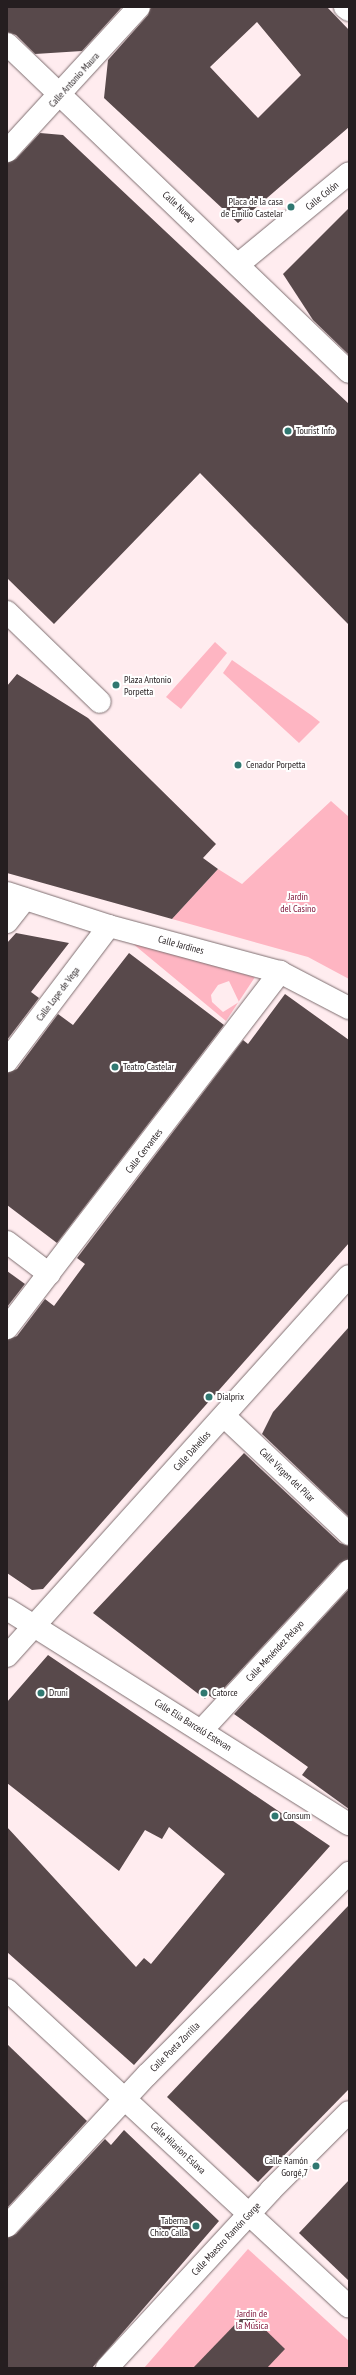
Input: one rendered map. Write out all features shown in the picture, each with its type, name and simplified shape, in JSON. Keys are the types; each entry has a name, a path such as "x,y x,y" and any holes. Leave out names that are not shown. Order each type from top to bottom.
{"street":[{"name":"Calle Antonio Maura","path":"7,151 60,96 139,7"},
{"path":"346,7 349,10"},
{"name":"Calle Nueva","path":"7,44 60,96 240,263 349,372"},
{"name":"Calle Colón","path":"240,263 349,174"},
{"path":"7,612 100,702"},
{"path":"7,922 16,896"},
{"name":"Calle Jardines","path":"16,896 109,926 280,972 349,1008"},
{"name":"Calle Lope de Vega","path":"7,1061 109,926"},
{"name":"Calle Cervantes","path":"7,1328 280,972"},
{"path":"7,1242 49,1274"},
{"name":"Calle Dahellos","path":"7,1656 36,1626 349,1276"},
{"name":"Calle Virgen del Pilar","path":"224,1416 349,1534"},
{"name":"Calle Menéndez Pelayo","path":"202,1730 349,1571"},
{"name":"Calle Elia Barceló Estevan","path":"7,1609 202,1730 349,1824"},
{"name":"Calle Poeta Zorrilla","path":"7,2226 124,2099 349,1873"},
{"name":"Calle Hilarion Eslava","path":"7,1990 349,2307"},
{"name":"Calle Maestro Ramón Gorge","path":"108,2368 249,2214 349,2112"}],"green space":[{"path":"215,642 227,653 181,709 166,697"},
{"path":"232,660 320,722 299,743 223,673"},
{"name":"Jardín del Casino","path":"331,801 349,817 349,979 308,957 172,919 218,869 242,884"},
{"path":"132,943 255,977 239,1002 229,981 218,985 211,995 212,1002 223,1012 238,1003 226,1021"},
{"name":"Jardín de la Música","path":"248,2249 349,2341 349,2368 144,2368"}],"building":[{"path":"7,7 122,7 82,51 35,54 16,35 7,32"},
{"path":"151,7 327,7 349,30 349,127 238,223 104,98 108,60 148,15","holes":["257,22 301,75 258,118 210,67"]},
{"path":"40,133 63,135 349,404 349,625 200,473 54,624 7,578 7,163 16,159"},
{"path":"349,208 349,355 313,320 283,274"},
{"path":"17,674 88,718 216,844 203,858 218,869 172,919 7,873 7,686"},
{"path":"16,933 69,943 31,992 39,998 7,1040 7,943"},
{"name":"Teatro Castelar","path":"129,953 224,1025 57,1243 7,1205 7,1073 17,1069 58,1014 73,1025"},
{"path":"285,994 349,1040 349,1243 43,1589 32,1590 7,1573 7,1340 17,1336 45,1299 54,1306 85,1264 77,1258 243,1040 248,1044"},
{"path":"7,1271 25,1284 7,1307"},
{"path":"349,1327 349,1517 262,1434 273,1412"},
{"path":"244,1453 340,1543 349,1546 349,1559 340,1563 214,1699 208,1695 205,1699 93,1613"},
{"path":"349,1589 349,1809 302,1775 308,1767 234,1714"},
{"path":"48,1655 330,1846 134,2065 7,1952 7,1827 136,1967 144,1958 151,1964 225,1874 169,1827 162,1839 145,1830 119,1871 7,1783 7,1702"},
{"path":"349,1905 349,2089 258,2182 167,2097"},
{"path":"7,2044 87,2121 7,2208"},
{"path":"124,2130 219,2221 92,2368 7,2368 7,2238 16,2234 105,2139 111,2145"},
{"path":"349,2180 349,2281 299,2233"},
{"path":"247,2312 285,2349 267,2368 193,2368"}],"place":[{"name":"Placa de la casa de Emilio Castelar","path":"291,207"},
{"name":"Tourist Info","path":"288,431"},
{"name":"Plaza Antonio Porpetta","path":"116,685"},
{"name":"Cenador Porpetta","path":"238,765"},
{"name":"Teatro Castelar","path":"115,1067"},
{"name":"Dialprix","path":"209,1397"},
{"name":"Druni","path":"41,1693"},
{"name":"Catorce","path":"204,1693"},
{"name":"Consum","path":"275,1816"},
{"name":"Calle Ramón Gorgé,7","path":"316,2166"},
{"name":"Taberna Chico Calla","path":"196,2226"}]}
